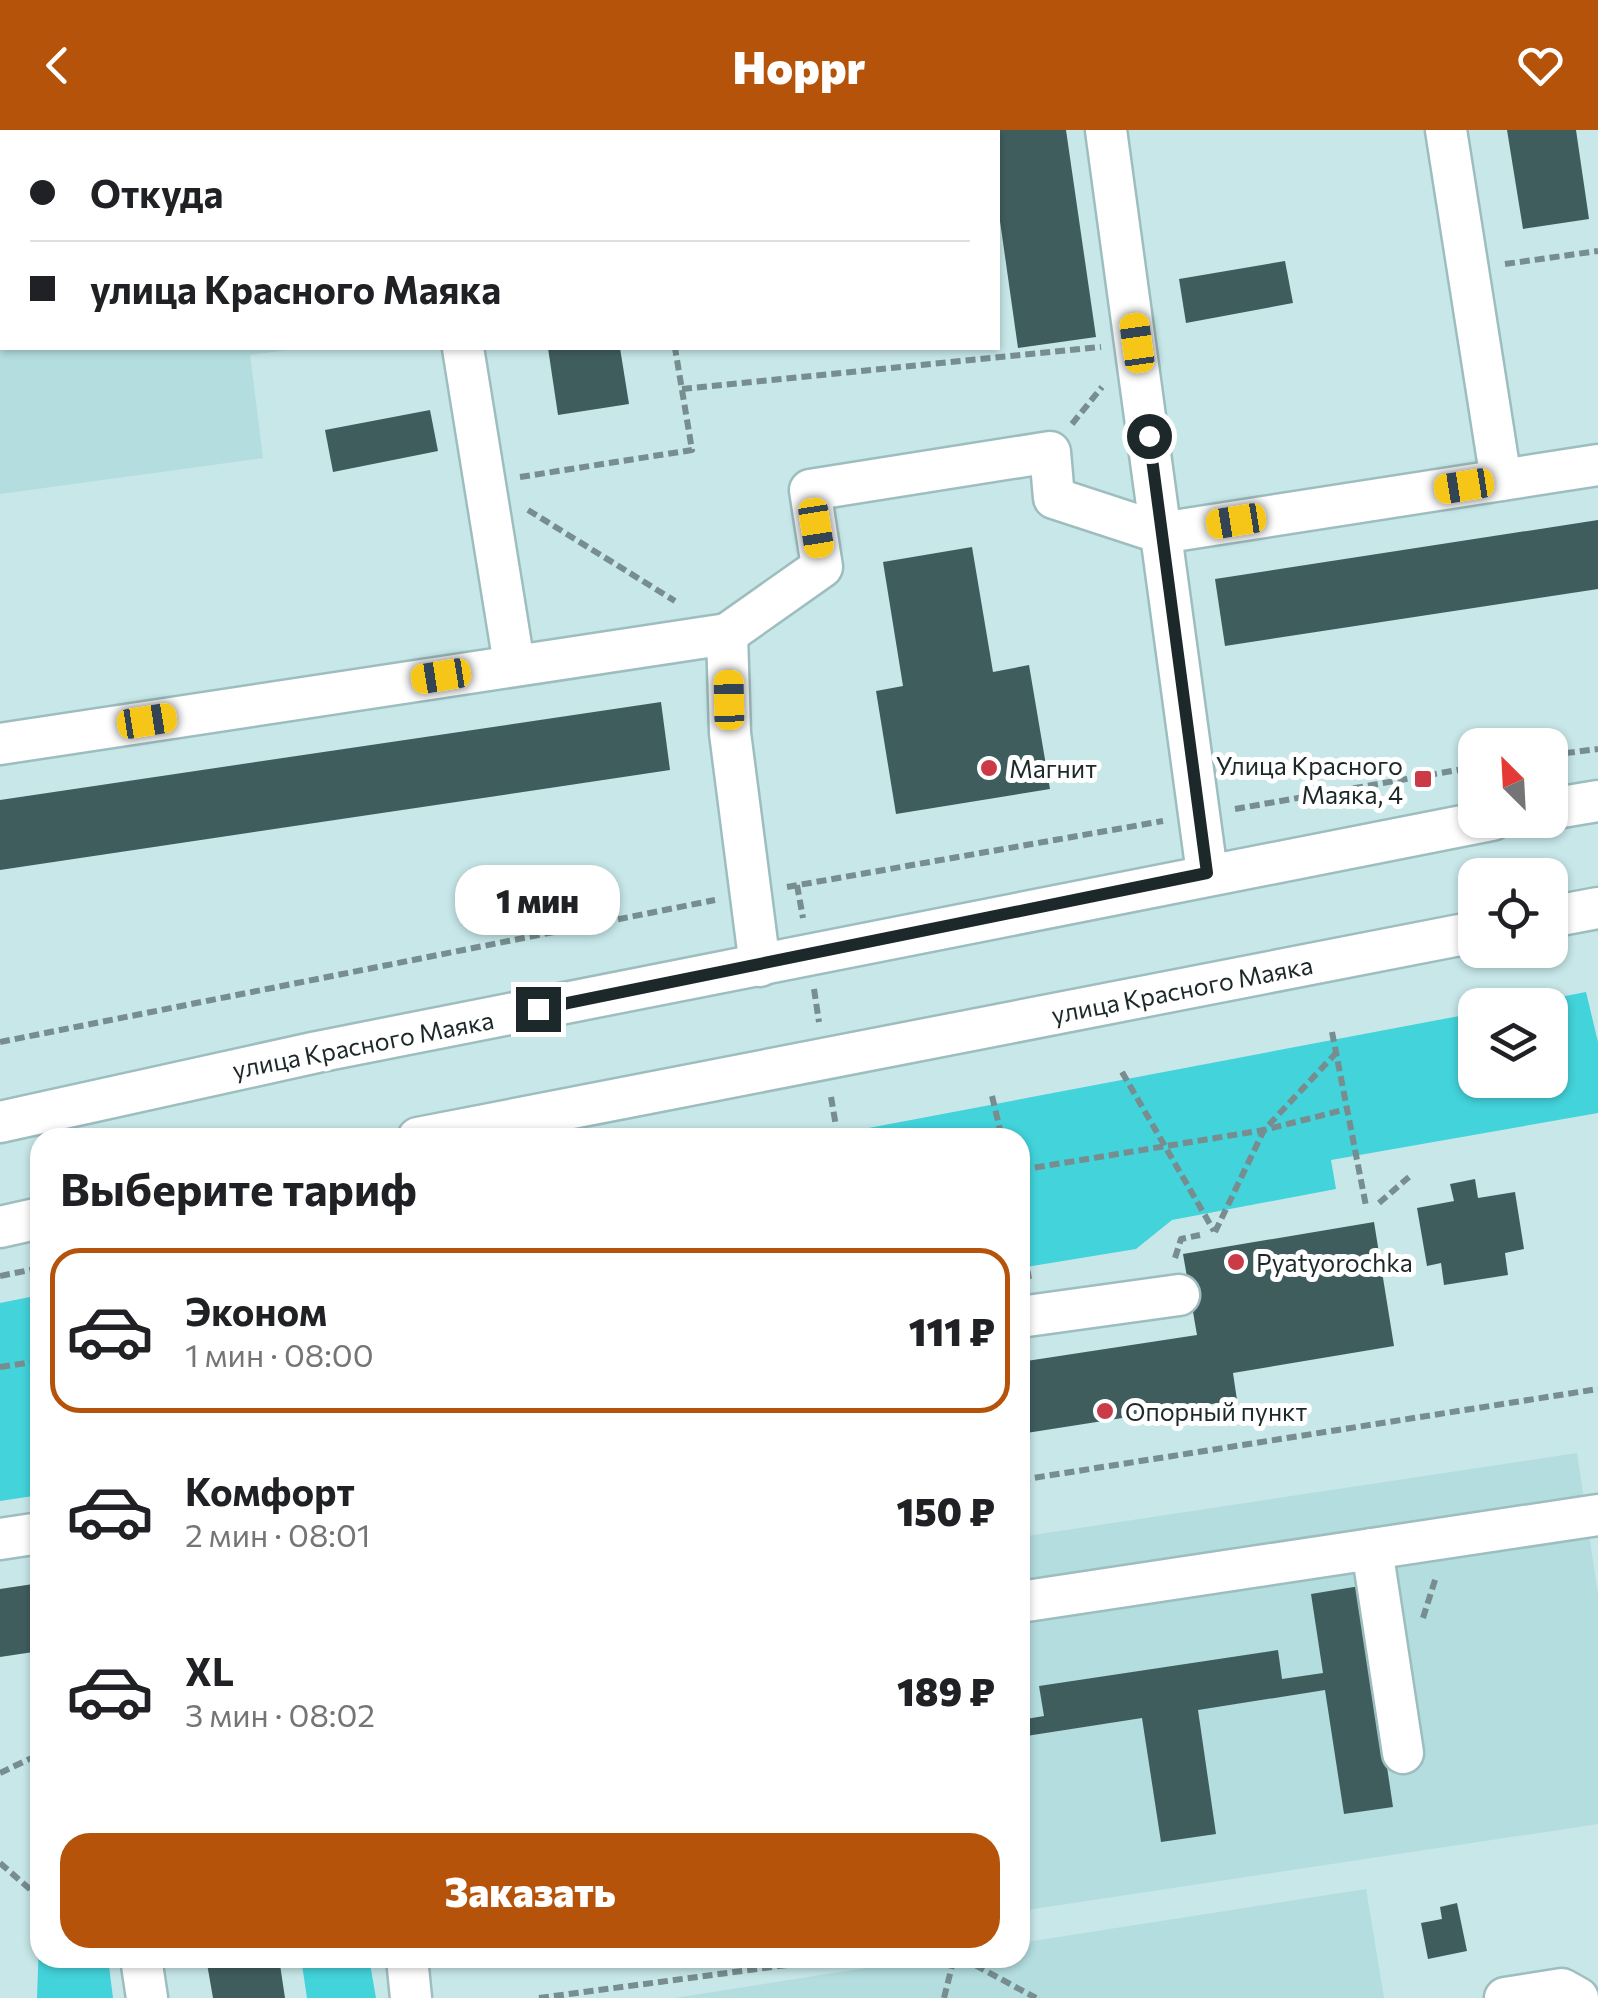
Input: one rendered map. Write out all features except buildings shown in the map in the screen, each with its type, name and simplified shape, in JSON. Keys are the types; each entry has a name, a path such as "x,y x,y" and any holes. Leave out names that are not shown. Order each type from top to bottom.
{"street":[{"path":"1106,130 1207,873"},
{"path":"1446,130 1501,480"},
{"path":"463,350 514,664"},
{"path":"0,744 727,634 822,567 810,490 1050,452 1054,498 1161,532 1598,465"},
{"path":"727,634 730,733 760,966"},
{"path":"1568,806 1598,800"},
{"name":"улица Красного Маяка","path":"0,1122 317,1052 1458,826"},
{"path":"1568,914 1598,908"},
{"name":"улица Красного Маяка","path":"469,1128 1458,935"},
{"path":"0,1226 30,1220"},
{"path":"1030,1316 1178,1295"},
{"path":"1030,1600 1598,1514"},
{"path":"0,1539 30,1534"},
{"path":"1372,1549 1403,1753"},
{"path":"142,1968 146,1998"},
{"path":"408,1968 411,1998"},
{"path":"1505,1998 1562,1989 1578,1998"}],"path":[{"path":"1468,268 1598,252"},
{"path":"682,389 1137,343"},
{"path":"1050,452 1137,343"},
{"path":"485,483 692,450 675,350"},
{"path":"485,483 727,634"},
{"path":"1568,753 1598,749"},
{"path":"798,884 805,935"},
{"path":"812,978 822,1038"},
{"path":"1332,1032 1366,1206"},
{"path":"1122,1072 1215,1232 1264,1130 1336,1053"},
{"path":"829,1081 836,1126"},
{"path":"992,1096 1000,1128"},
{"path":"1030,1168 1264,1130 1347,1110"},
{"path":"1380,1203 1408,1177"},
{"path":"1181,1239 1200,1235"},
{"path":"0,1276 30,1270"},
{"path":"0,1367 30,1362"},
{"path":"1030,1478 1598,1389"},
{"path":"0,1773 30,1759"},
{"path":"0,1863 30,1889"},
{"path":"539,1998 765,1968"},
{"path":"944,1998 952,1968"},
{"path":"980,1968 1036,1998"}],"shaded area":[{"path":"0,350 289,350 250,355 263,458 0,494"},
{"path":"1586,992 1598,1042 1598,1113 1331,1160 1336,1189 1172,1220 1136,1249 1030,1266 1030,1128 868,1128 1458,1016 1458,1098 1568,1098 1568,995"},
{"path":"30,1297 30,1496 0,1501 0,1303"},
{"path":"1577,1453 1598,1595 1598,1824 1030,1909 1030,1535"},
{"path":"1366,1889 1384,1998 675,1998 866,1968 1030,1968 1030,1941"},
{"path":"38,1968 109,1968 113,1998 37,1998"},
{"path":"302,1968 371,1968 376,1998 307,1998"}],"place":[{"name":"Магнит","path":"989,768"},
{"name":"Улица Красного Маяка, 4","path":"1423,779"},
{"name":"Pyatyorochka","path":"1236,1262"},
{"name":"Опорный пункт","path":"1105,1411"}],"route":[{"path":"538,1009 809,957 1207,873 1149,436"}]}
